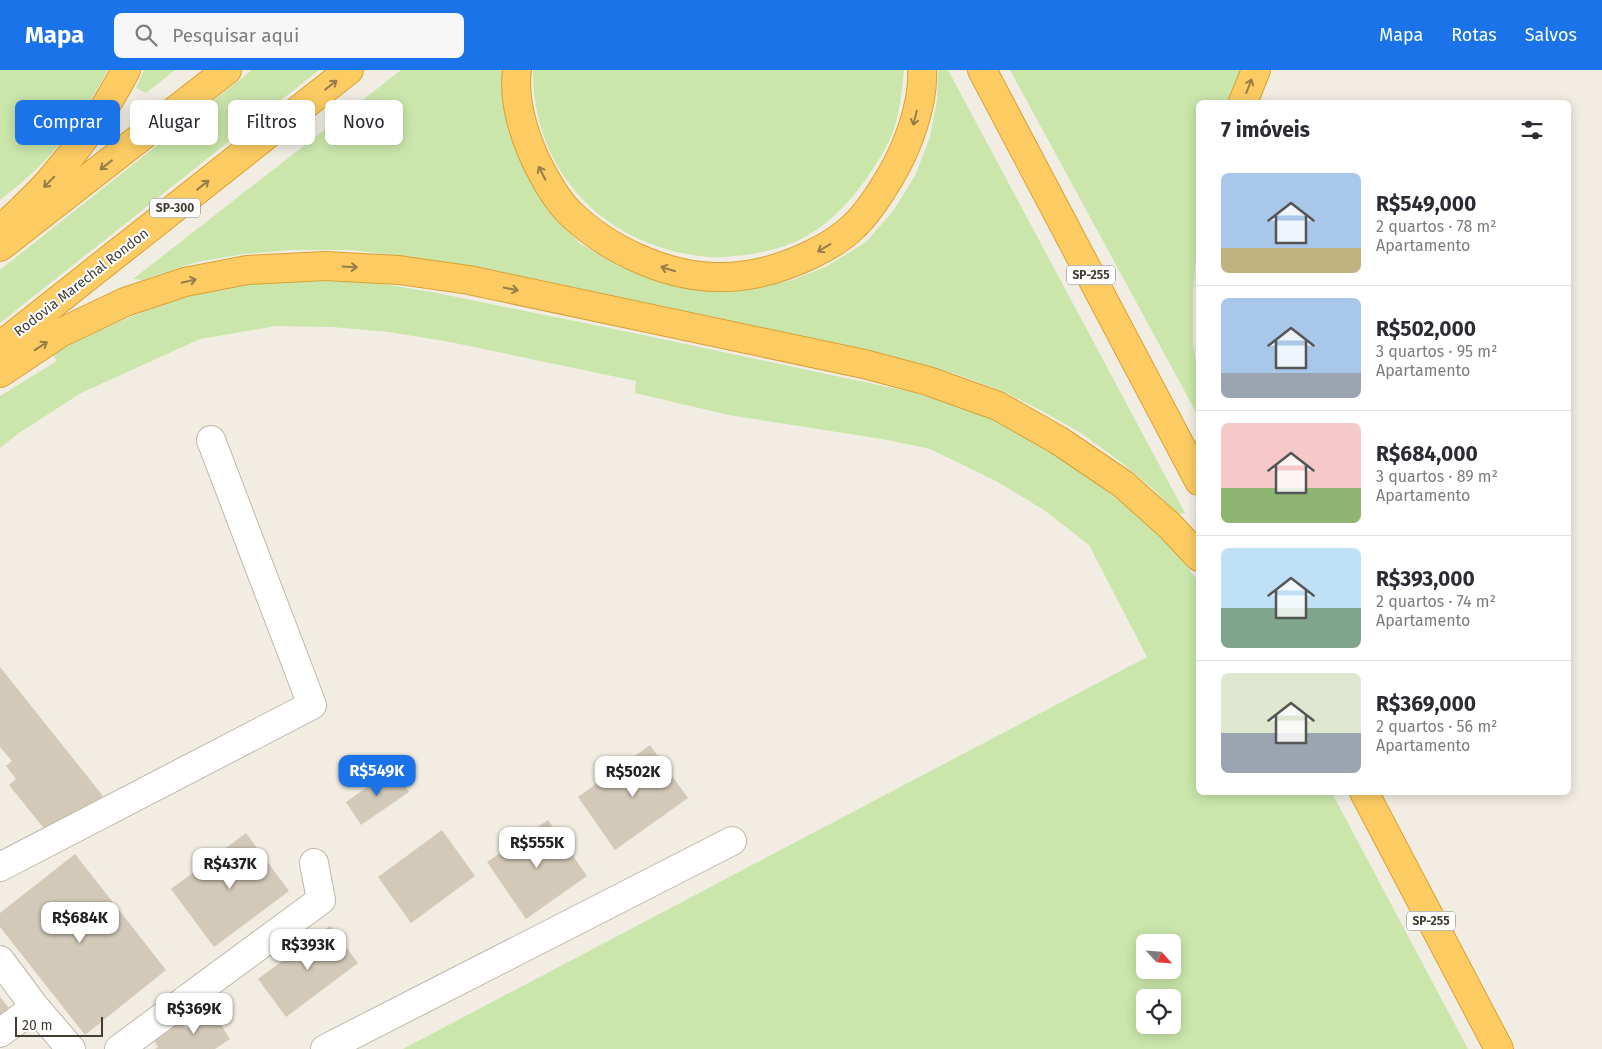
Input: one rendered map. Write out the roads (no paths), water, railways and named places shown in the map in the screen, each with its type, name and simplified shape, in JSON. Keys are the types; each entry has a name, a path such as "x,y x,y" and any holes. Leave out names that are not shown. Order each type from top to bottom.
{"highway":[{"path":"0,232 60,169 90,130 114,93 126,70"},
{"path":"0,247 227,70"},
{"name":"Rodovia Marechal Rondon","path":"0,346 350,70"},
{"path":"517,70 519,111 529,146 545,179 569,212 603,240 638,260 676,271 715,277 756,274 791,265 824,248 854,226 879,195 899,162 914,122 922,82 922,70"},
{"name":"SP-255","path":"982,70 1196,475"},
{"path":"1244,100 1256,70"},
{"path":"0,373 60,333 125,302 185,282 248,270 325,266 399,270 460,279 864,364 928,381 998,406 1058,440 1123,484 1170,526 1196,554"},
{"name":"SP-255","path":"1366,795 1499,1049"}],"lane":[{"path":"0,867 312,705 211,440"},
{"path":"325,1049 732,841"},
{"path":"119,1049 321,900 314,863"},
{"path":"0,960 35,1007 71,1049"},
{"path":"0,1033 35,1007"}]}
